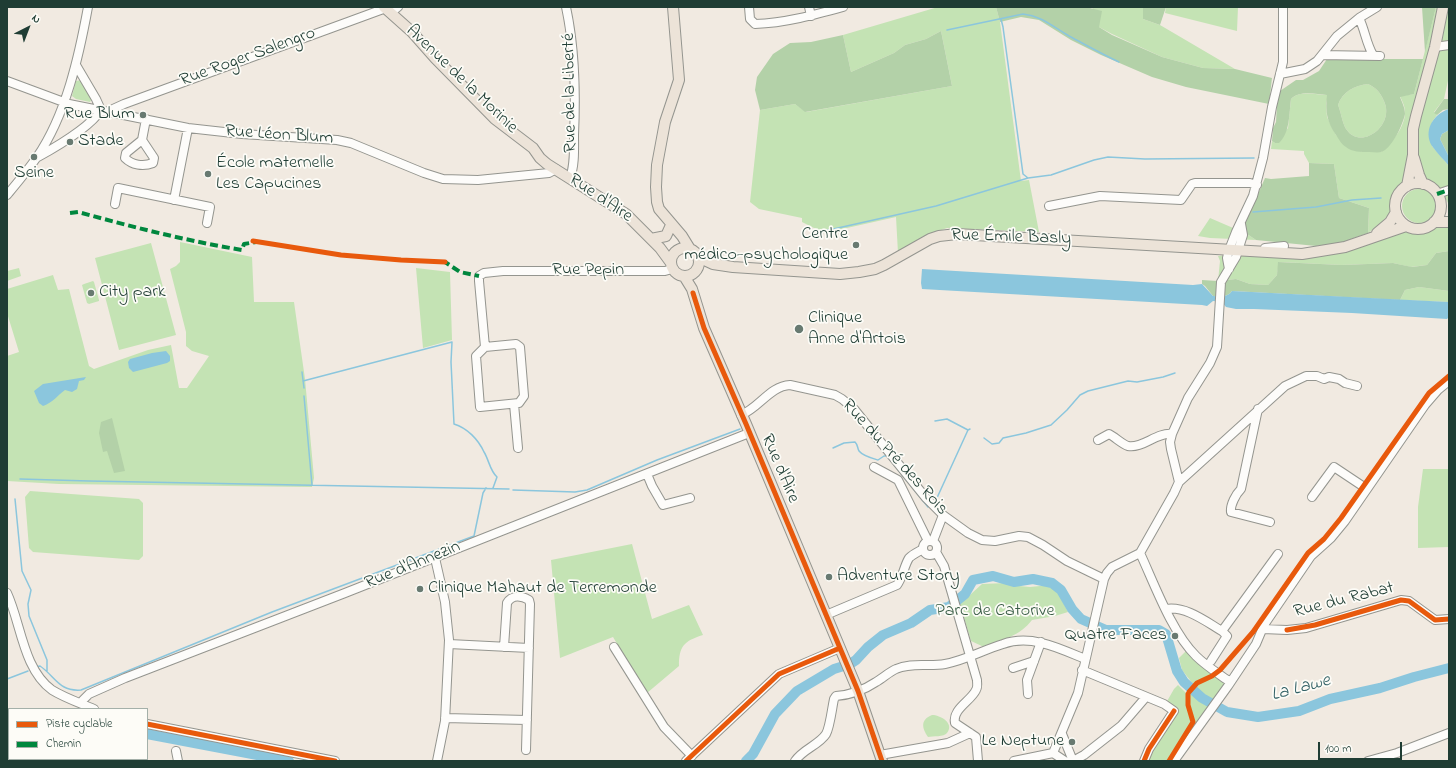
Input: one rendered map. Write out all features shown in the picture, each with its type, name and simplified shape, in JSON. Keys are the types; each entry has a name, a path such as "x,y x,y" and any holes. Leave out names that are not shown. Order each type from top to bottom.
{"main road":[{"path":"660,248 678,274 684,276 689,275 696,265 695,252 690,249 659,209 657,202 657,165 662,135 665,121 679,80 673,7"},
{"path":"1408,186 1413,155 1413,129 1435,47 1443,7"},
{"name":"Avenue de la Morinie","path":"390,9 434,58 495,119 533,148 540,158 551,166"},
{"path":"1413,155 1423,184"},
{"name":"Rue d'Aire","path":"551,166 626,214 660,248"},
{"path":"1439,199 1441,210 1438,217 1430,226 1418,229 1406,226 1396,212 1396,200 1402,190 1413,184 1423,184 1434,190 1449,211"},
{"path":"1371,238 1385,227 1396,212"},
{"path":"1434,222 1449,222"},
{"name":"Rue Émile Basly","path":"1127,243 1150,241 1235,247 1302,254 1329,251 1345,247 1406,226"},
{"path":"651,239 666,236 674,228"},
{"path":"672,266 672,257 676,251 674,228"},
{"name":"Rue Émile Basly","path":"696,265 713,264 840,274 859,272 875,269 884,265 930,239 939,236 957,234 1210,249 1284,246 1329,251"},
{"path":"660,248 676,251 690,249"},
{"name":"Rue d'Aire","path":"692,289 696,265"},
{"name":"Rue d'Aire","path":"684,276 692,289 704,328 745,413 749,433 858,691 881,758"}],"street":[{"path":"7,195 10,187 37,158 48,138 64,102 76,65 88,7"},
{"name":"Rue de la Liberté","path":"566,7 572,44 575,98 573,160 570,178"},
{"path":"749,7 750,19 755,24 773,24 843,7"},
{"path":"809,7 811,16"},
{"path":"1179,482 1171,449 1172,434 1188,398 1214,357 1217,347 1221,282 1229,269 1227,258 1243,235 1240,224 1257,185 1280,74 1283,54 1283,7"},
{"path":"1280,74 1305,69 1317,61 1337,36 1359,18 1376,7"},
{"name":"Rue Roger Salengro","path":"112,112 113,109 124,104 390,9"},
{"path":"1322,55 1377,55 1368,48 1359,18"},
{"path":"1435,47 1449,45"},
{"path":"37,158 68,139 94,118 101,110 93,93 81,76 76,65"},
{"path":"72,78 77,75 81,76"},
{"name":"Rue Léon Blum","path":"7,81 64,102 188,128 242,134 337,140 356,145 424,173 443,179 478,180 538,174 551,166"},
{"path":"142,140 146,119"},
{"path":"174,200 188,128"},
{"path":"1049,206 1100,196 1181,200 1192,184 1195,183 1250,183 1257,185"},
{"path":"115,204 118,188 210,207 207,223"},
{"path":"1439,199 1449,190"},
{"name":"Rue Pepin","path":"484,347 479,276 484,273 503,271 665,272 672,266"},
{"path":"516,344 520,347 524,396 519,403 480,407 476,356 484,347 516,344"},
{"path":"1055,757 1078,693 1082,670 1104,579 1112,567 1140,552 1158,524 1179,482 1285,386 1306,376 1317,376 1324,379 1330,377 1339,379 1345,384 1357,386"},
{"path":"1174,761 1256,644 1262,629 1311,556 1331,538 1346,519 1425,405 1438,390 1449,381"},
{"name":"Rue du Pré des Rois","path":"745,413 783,385 790,385 835,395 842,398 854,409 926,498 943,515 968,533 982,540 995,542 1019,536 1028,537 1068,561 1104,579"},
{"path":"514,404 518,448"},
{"path":"1258,409 1241,489 1230,508 1232,512 1270,522"},
{"name":"Rue d'Annezin","path":"82,704 83,700 89,694 125,678 435,558 749,433"},
{"path":"1098,440 1109,434 1129,446 1137,446 1166,433 1172,434"},
{"path":"874,467 898,480 931,541 937,546 936,552 944,566 977,680 975,692 956,713 954,718 956,722 976,737 978,761"},
{"path":"1312,497 1334,467 1367,489"},
{"path":"647,474 652,486 664,505 690,498"},
{"path":"826,615 897,585 901,580 912,555 923,549 925,543 931,541 943,515"},
{"path":"923,549 927,555 932,555 936,552"},
{"path":"1140,552 1166,609 1184,642 1196,656 1211,664 1222,677 1230,682"},
{"path":"1222,631 1278,554"},
{"path":"435,558 445,602 449,644 445,718 437,761"},
{"path":"7,593 27,652 39,679 59,694 92,708"},
{"path":"504,647 507,602 513,597 525,598 529,600 530,604 526,750"},
{"name":"Rue du Rabat","path":"1262,629 1287,630 1306,628 1401,600 1409,601 1434,620 1449,619"},
{"path":"1166,609 1174,608 1200,617 1222,631 1227,636 1211,664"},
{"path":"795,761 801,752 822,738 826,733 836,696 847,696 876,683 898,668 914,665 944,664 971,657 1004,643 1031,640 1041,642 1085,658"},
{"path":"1028,694 1027,680 1041,642"},
{"path":"449,644 529,648"},
{"path":"614,647 664,727 689,758 779,674 840,648"},
{"path":"1013,668 1034,661"},
{"path":"1082,670 1164,704 1174,711 1144,761"},
{"path":"1062,734 1073,761 1084,755 1121,726 1146,697"},
{"path":"445,718 527,720"},
{"path":"148,724 310,759 334,761"},
{"path":"881,758 948,743 970,733"},
{"path":"1368,761 1397,753 1449,733"},
{"path":"176,750 178,761"},
{"path":"1014,761 1055,757 1064,761"}],"green space":[{"path":"938,7 996,7 1000,22 1021,181 1029,180 1039,232 947,228 922,237 898,253 896,217 820,234 816,229 802,222 802,218 759,209 750,202 760,110 795,104 806,112 952,86 941,31 926,39 905,45 894,53 851,72 843,35"},
{"path":"996,7 1086,7 1102,11 1099,27 1112,35 1162,57 1203,68 1235,69 1272,78 1269,104 1186,87 1152,77 1071,40 1039,20 1021,17 1000,22"},
{"path":"1092,7 1143,7 1143,19 1160,25 1235,69 1203,68 1162,57 1099,27"},
{"path":"1143,7 1166,7 1160,25 1143,19"},
{"path":"1166,7 1238,7 1237,31 1165,13"},
{"path":"1422,7 1436,7 1425,52"},
{"path":"1436,7 1449,7 1449,76 1444,99 1434,112 1437,115 1432,122 1432,146 1449,166 1449,205 1440,189 1433,182 1422,178 1407,182 1402,184 1395,192 1391,212 1379,225 1368,233 1369,208 1339,198 1334,164 1309,163 1304,151 1271,149 1272,141 1275,143 1288,128 1291,99 1295,96 1303,94 1328,95 1326,104 1327,117 1336,135 1362,152 1381,152 1393,139 1403,123 1405,110 1400,96 1414,94"},
{"path":"941,31 952,86 805,112 795,104 760,110 755,90 757,77 773,54 790,43 811,42 843,35 851,72 894,53 905,45 926,39"},
{"path":"1327,59 1423,59 1414,94 1400,97 1405,114 1402,124 1393,141 1385,150 1380,152 1363,152 1348,149 1340,141 1329,121 1326,106 1327,95 1318,94 1298,94 1291,99 1287,129 1283,139 1279,143 1272,141 1280,91 1296,80 1303,80 1319,71","holes":["1368,84 1382,96 1386,106 1386,114 1381,127 1376,132 1364,137 1357,137 1351,135 1346,129 1338,105 1343,96 1350,90 1358,86"]},
{"path":"81,80 93,97 90,102 76,99 72,96 76,81"},
{"path":"1368,84 1377,90 1382,96 1386,106 1386,114 1381,127 1376,132 1364,137 1357,137 1351,135 1346,129 1338,105 1343,96 1350,90 1358,86"},
{"path":"1444,99 1449,99 1449,109 1443,110 1437,115 1434,113"},
{"path":"1449,130 1449,157 1440,139 1442,134"},
{"path":"1309,163 1334,164 1339,198 1369,208 1368,233 1340,243 1316,246 1256,240 1247,234 1244,226 1265,178 1271,179 1309,176"},
{"path":"1419,189 1431,194 1436,206 1431,218 1419,223 1407,218 1402,206 1407,194"},
{"path":"1210,218 1247,234 1256,240 1198,236"},
{"path":"1441,224 1449,225 1449,251 1436,253 1427,265 1411,267 1393,263 1342,265 1279,262 1277,275 1268,285 1250,284 1236,279 1218,281 1220,261 1218,256 1243,254 1295,257 1404,230 1430,231"},
{"path":"180,242 252,257 254,302 294,302 305,379 314,478 312,487 59,484 7,481 7,356 19,352 7,313 7,289 53,275 58,290 69,289 89,366 94,369 148,350 171,345 179,388 187,388 209,356 192,351 186,346 186,332 170,269 180,262"},
{"path":"151,243 176,335 119,350 95,258"},
{"path":"1449,251 1449,291 1419,287 1405,290 1400,300 1232,291 1226,296 1213,296 1202,284 1202,280 1218,281 1236,279 1250,284 1268,285 1277,275 1278,262 1342,265 1393,263 1412,267 1427,265 1436,253"},
{"path":"19,268 21,276 7,281 7,271"},
{"path":"416,268 450,272 452,340 423,348"},
{"name":"City park","path":"93,281 99,301 89,304 87,303 82,285"},
{"path":"1419,287 1449,291 1449,302 1400,300 1405,290"},
{"path":"112,418 125,471 114,473 107,451 103,452 99,433 101,422"},
{"path":"1423,469 1449,469 1449,547 1418,548 1418,507"},
{"path":"30,491 139,499 143,503 143,556 139,560 33,552 29,548 25,497"},
{"path":"632,544 652,619 689,605 703,635 687,642 684,645 680,654 679,666 647,693 613,637 560,658 551,560"},
{"name":"Parc de Catorive","path":"1006,583 1030,587 1050,585 1057,590 1068,612 1032,620 1016,634 984,647 971,641 960,604 982,584"},
{"path":"1186,651 1225,683 1193,727 1171,761 1147,761 1151,750 1177,711 1166,703 1174,689 1178,685 1186,693 1193,684 1182,670 1179,658"},
{"path":"932,715 939,716 946,720 949,729 946,734 928,737 924,730 923,724 925,719"},
{"path":"8,718 8,757 7,757"},
{"path":"7,757 8,760 44,760 39,761 7,761"}],"water":[{"path":"1449,109 1449,130 1442,134 1440,139 1449,157 1449,166 1432,146 1429,140 1429,129 1434,119 1438,115"},
{"path":"922,269 1193,285 1202,284 1213,296 1226,296 1232,291 1449,302 1449,317 1447,319 1352,313 1236,309 1226,307 1222,302 1213,301 1207,306 922,289"},
{"path":"166,351 170,356 170,361 167,363 133,372 129,368 128,362 130,359"},
{"path":"86,377 84,380 79,381 77,389 72,392 65,390 52,401 43,406 39,403 34,391 43,384"}],"waterway":[{"path":"947,30 1023,14 1030,15 1042,19 1069,36 1119,62"},
{"path":"1001,19 1023,174 1028,178"},
{"path":"820,232 936,206 1028,178 1051,175 1094,160 1108,157 1145,159 1254,158"},
{"path":"1253,212 1316,207 1352,200 1381,198"},
{"path":"303,381 452,342 451,362 454,424 468,431 482,447 493,472 497,477 493,488"},
{"path":"302,372 304,388"},
{"path":"984,438 992,444 999,443 1003,438 1051,425 1080,395 1088,391 1128,381 1137,382 1175,373"},
{"path":"304,396 312,485"},
{"path":"935,421 947,419 968,430"},
{"path":"513,490 575,492 587,490 657,460 740,429"},
{"path":"936,500 968,430 970,429"},
{"path":"833,448 844,443 855,442 859,451 867,457 878,460 884,456 887,456 928,507"},
{"path":"20,479 509,489"},
{"path":"36,667 40,666 62,686 74,690 81,690 272,612 474,536 483,493 486,488"},
{"path":"15,499 22,571 31,590 28,604 29,616 47,660 47,671"},
{"name":"La Lawe","path":"746,761 753,754 775,714 797,691 834,669 850,664 883,635 911,623 930,610 949,607 965,594 973,580 993,576 1014,582 1033,579 1052,583 1061,590 1072,609 1081,619 1106,630 1159,630 1166,634 1177,671 1184,682 1202,698 1227,712 1258,717 1299,711 1330,699 1380,688 1449,668"},
{"path":"7,679 28,671"},
{"name":"La Lawe","path":"148,734 289,761"},
{"path":"28,761 34,760"}],"marked path":[{"path":"1437,194 1449,190"},
{"path":"70,213 78,212 160,233 242,250 244,244 256,242"},
{"path":"442,262 445,262 460,272 479,276"}],"cycle path":[{"path":"253,241 341,255 445,262"},
{"path":"693,293 704,328 858,691 882,761"},
{"path":"1189,692 1197,683 1212,676 1220,670 1253,632 1308,553 1324,539 1341,518 1429,393 1449,376"},
{"path":"1287,630 1315,625 1401,600 1409,601 1435,620 1449,619"},
{"path":"686,761 779,674 840,648"},
{"path":"1169,761 1193,722 1188,705 1188,694"},
{"path":"1144,761 1149,749 1174,711"},
{"path":"148,724 335,761"}],"place":[{"name":"Rue Blum","path":"143,115"},
{"name":"Stade","path":"70,142"},
{"name":"Seine","path":"34,157"},
{"name":"École maternelle Les Capucines","path":"208,174"},
{"name":"Centre médico-psychologique","path":"856,245"},
{"name":"City park","path":"91,293"},
{"name":"Clinique Anne d'Artois","path":"799,329"},
{"name":"Adventure Story","path":"829,577"},
{"name":"Clinique Mahaut de Terremonde","path":"420,589"},
{"name":"Quatre Faces","path":"1175,636"},
{"name":"Le Neptune","path":"1072,742"}]}
